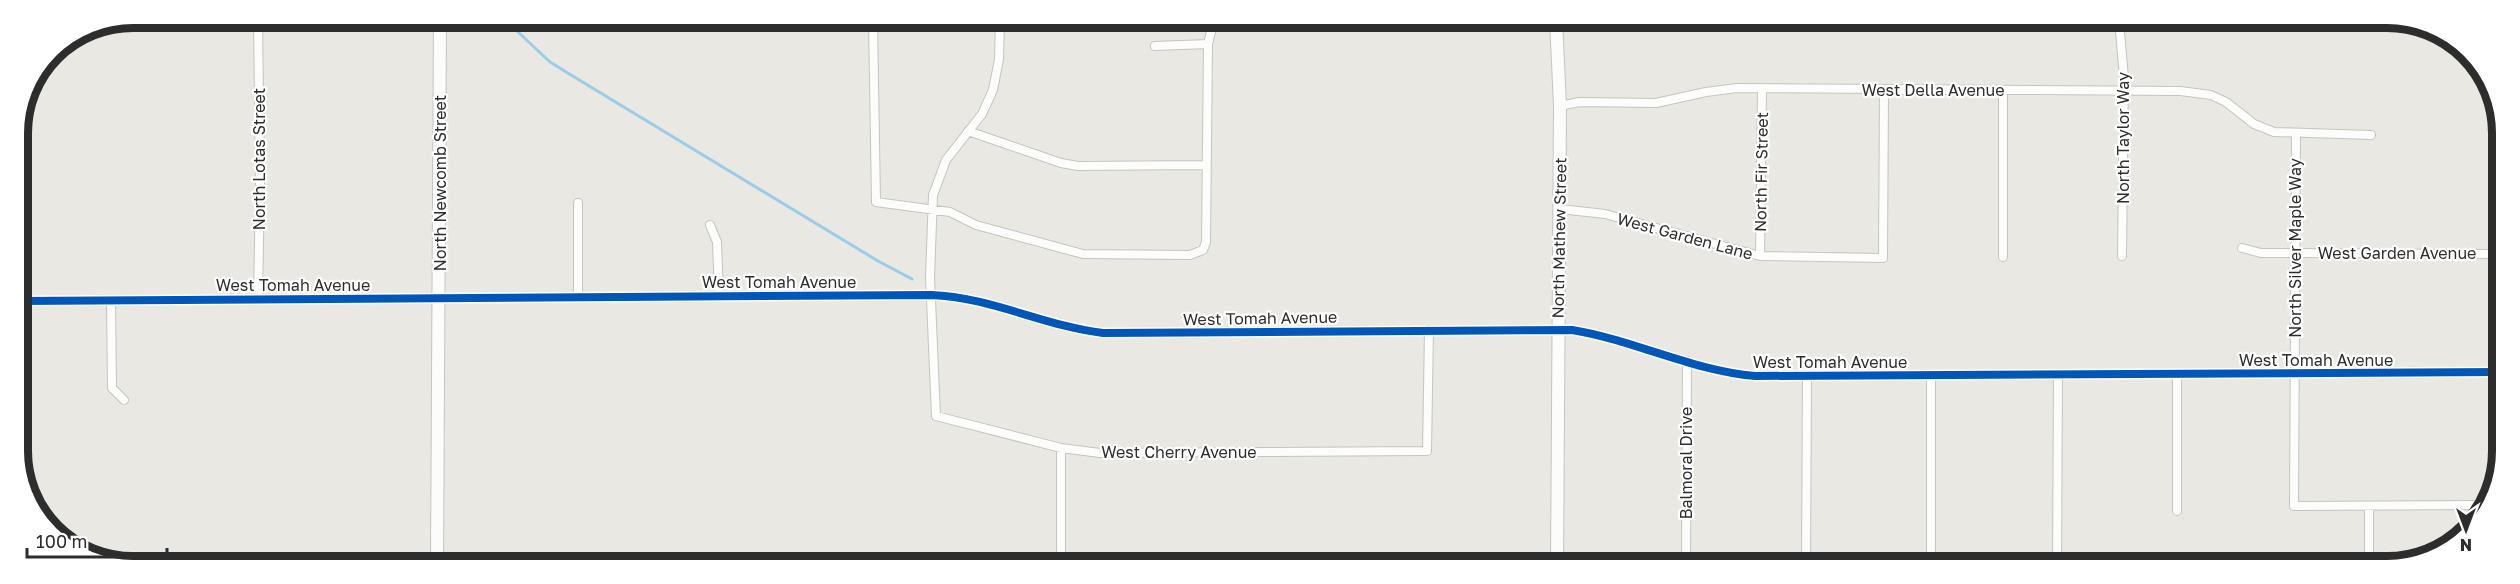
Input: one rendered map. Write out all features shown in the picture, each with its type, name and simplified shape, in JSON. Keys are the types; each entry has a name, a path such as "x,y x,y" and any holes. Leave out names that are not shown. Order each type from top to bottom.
{"main road":[{"name":"North Mathew Street","path":"1556,28 1560,106 1557,555"},
{"name":"North Newcomb Street","path":"437,556 440,29"}],"street":[{"name":"North Taylor Way","path":"2119,28 2123,90 2122,256"},
{"name":"North Lotas Street","path":"258,29 260,184 258,299"},
{"path":"873,29 876,202 950,212 976,225 1083,254 1190,255 1203,250 1206,242 1208,44 1212,29"},
{"path":"931,295 932,208 935,186 952,151 982,114 996,78 999,29"},
{"path":"1155,46 1208,44"},
{"name":"West Della Avenue","path":"1560,106 1579,102 1656,103 1706,92 1762,89 2123,90 2203,93 2226,102 2264,129 2274,132 2371,135"},
{"name":"North Fir Street","path":"1760,256 1762,89"},
{"name":"West Garden Lane","path":"1560,209 1605,214 1760,256 1883,258 1884,90"},
{"path":"2003,90 2003,257"},
{"path":"968,131 1061,163 1078,166 1206,165"},
{"name":"North Silver Maple Way","path":"2296,134 2295,506 2368,506"},
{"path":"578,203 578,297"},
{"path":"710,225 717,242 719,296"},
{"name":"West Garden Avenue","path":"2242,248 2261,253 2492,254"},
{"name":"West Tomah Avenue","path":"28,300 931,295 970,299 1050,323 1103,333 1558,329 1596,334 1744,375 2492,372"},
{"name":"West Cherry Avenue","path":"931,295 936,416 1061,448 1113,454 1427,450 1429,330"},
{"path":"111,300 112,388 124,400"},
{"name":"Balmoral Drive","path":"1686,555 1687,361"},
{"path":"2057,555 2058,374"},
{"path":"2177,374 2177,511"},
{"path":"1931,375 1931,555"},
{"path":"1806,555 1807,376"},
{"path":"1061,448 1061,556"},
{"path":"2369,555 2368,506 2476,505"}],"waterway":[{"path":"515,29 550,62 878,261 912,279"}],"cycle path":[{"path":"28,301 931,295 974,301 1103,333 1572,330 1709,368 1755,376 2492,372"}]}
